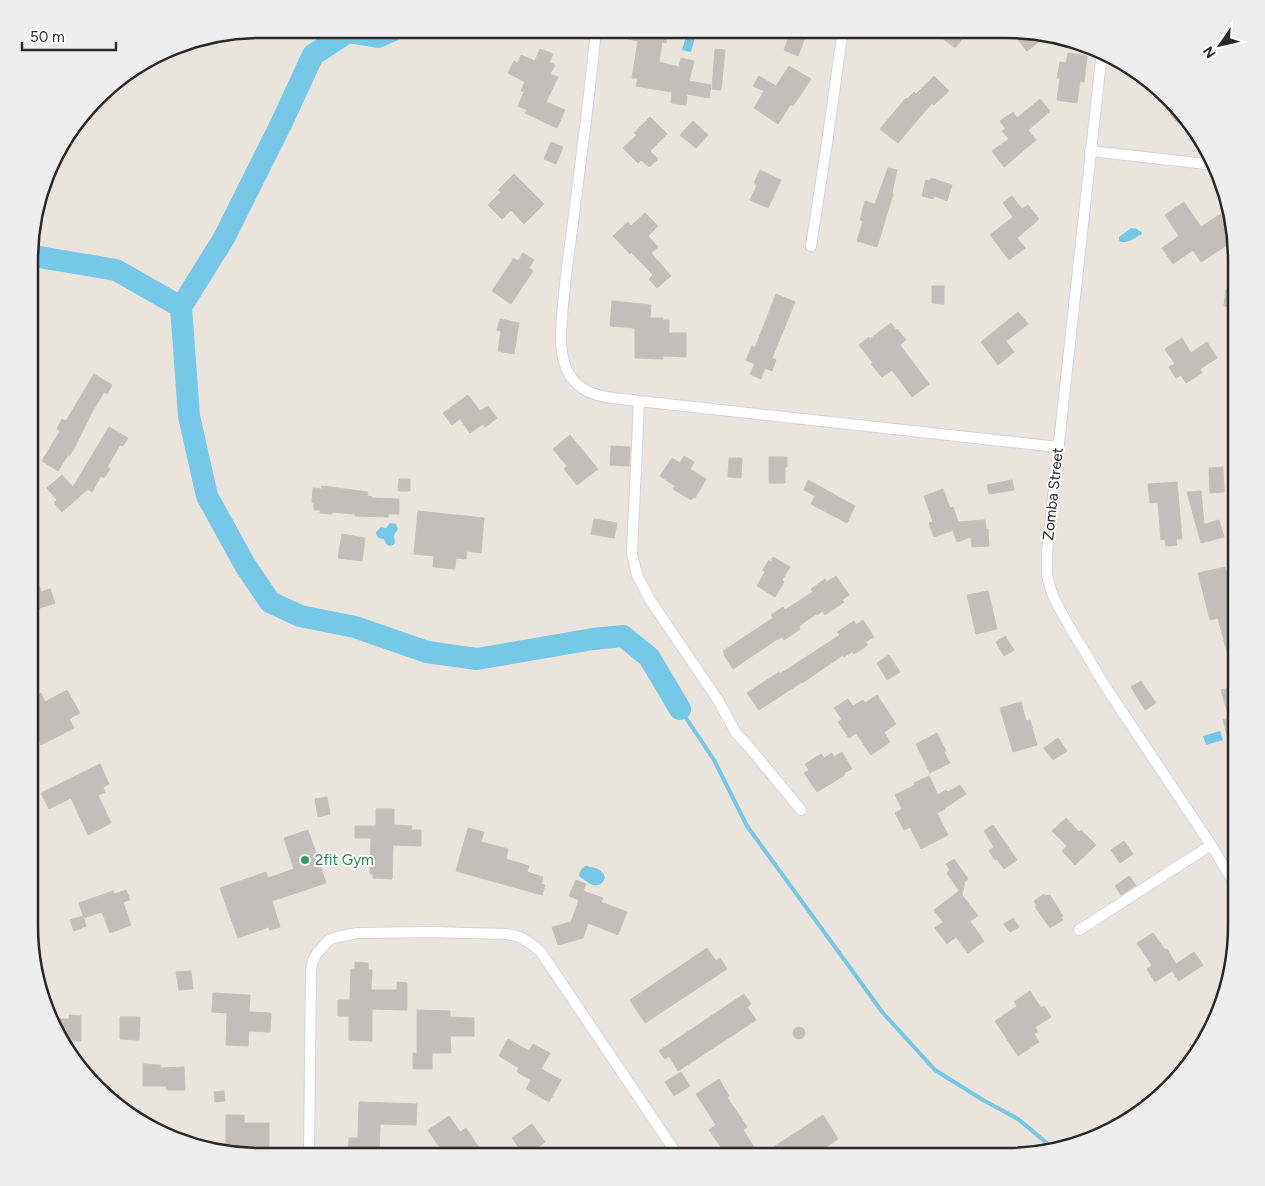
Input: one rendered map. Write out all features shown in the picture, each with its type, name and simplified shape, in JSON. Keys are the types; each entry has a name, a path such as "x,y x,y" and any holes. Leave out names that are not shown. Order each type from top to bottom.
{"street":[{"path":"595,38 592,77 564,292 561,338 566,366 574,382 581,388 599,395 640,401 1058,447"},
{"path":"810,246 842,38"},
{"name":"Zomba Street","path":"1101,59 1046,552 1048,575 1054,598 1065,620 1107,689 1228,873"},
{"path":"1090,151 1206,164"},
{"path":"640,401 632,553 637,575 650,600 718,700 736,734 801,810"},
{"path":"1079,930 1211,845"},
{"path":"309,1148 311,970 313,961 329,940 337,937 357,933 430,932 513,935 540,951 673,1148"}],"water":[{"path":"685,38 695,38 691,52 682,50"},
{"path":"1131,228 1142,232 1141,235 1121,242 1119,237"},
{"path":"390,523 396,524 398,529 394,535 395,543 390,546 386,544 384,539 377,536 376,532 381,527 386,528"},
{"path":"1220,731 1223,740 1206,745 1203,736"},
{"path":"586,866 602,872 605,878 599,885 593,885 579,876 581,870"}],"building":[{"path":"667,38 666,43 662,42 659,62 679,67 681,58 694,61 689,81 711,85 709,98 687,94 686,105 671,103 672,92 636,86 638,78 632,78 638,41 628,39"},
{"path":"789,38 805,38 798,56 784,50"},
{"path":"942,38 963,38 955,48"},
{"path":"1017,38 1041,40 1027,51"},
{"path":"540,49 553,54 549,62 555,65 550,74 558,77 546,102 565,110 557,128 525,113 527,110 518,106 524,92 521,91 525,82 508,73 514,61 518,63 521,55 535,61"},
{"path":"715,49 725,50 721,90 712,89"},
{"path":"1068,53 1087,56 1084,82 1080,81 1077,103 1057,100 1060,79 1057,78 1060,62 1066,63"},
{"path":"789,66 811,79 778,124 754,108 764,91 753,86 759,76 776,86"},
{"path":"934,76 949,91 934,105 932,103 898,143 880,129 906,98 914,92 916,94"},
{"path":"1040,99 1050,111 1028,130 1036,140 1004,167 992,151 1009,139 1002,131 1006,129 1000,121 1013,112 1017,118"},
{"path":"1172,113 1180,121 1178,123 1170,114"},
{"path":"650,117 667,134 650,151 658,159 649,167 641,160 638,163 623,148 637,135 634,133"},
{"path":"693,121 708,135 696,148 680,135"},
{"path":"551,142 563,147 556,164 544,159"},
{"path":"888,168 897,170 893,194 877,247 857,241 863,221 860,220 865,201 875,204"},
{"path":"760,170 781,180 768,208 750,200 757,185 754,183"},
{"path":"514,174 544,204 524,224 511,210 502,219 488,205 501,192 498,190"},
{"path":"931,178 952,185 947,201 934,196 933,199 922,196 926,180 930,181"},
{"path":"1012,196 1022,209 1028,205 1039,219 1017,238 1025,248 1009,260 990,235 1013,217 1003,203"},
{"path":"1184,202 1201,227 1222,213 1227,245 1201,262 1193,250 1173,264 1162,248 1179,236 1165,215"},
{"path":"645,213 658,226 648,236 658,247 651,253 671,276 657,288 649,279 653,275 613,236 628,222 631,226"},
{"path":"523,253 534,260 529,268 533,271 511,304 492,291 514,258 518,261"},
{"path":"932,286 944,286 944,304 932,303"},
{"path":"1226,289 1228,289 1228,306 1224,306"},
{"path":"776,294 795,302 772,358 776,360 772,371 765,368 761,379 750,374 755,364 746,360 752,346 755,348"},
{"path":"612,301 651,305 650,318 669,320 669,333 686,333 686,357 663,356 663,359 635,358 635,328 610,326"},
{"path":"1018,312 1028,324 1006,341 1014,352 998,365 981,342"},
{"path":"500,319 519,323 514,354 498,351 501,331 497,330"},
{"path":"891,323 906,340 900,345 929,384 912,397 892,370 882,377 859,345"},
{"path":"1182,338 1191,353 1207,342 1217,358 1200,369 1202,373 1186,383 1181,375 1176,378 1169,367 1175,364 1165,349"},
{"path":"94,374 112,385 107,394 104,392 75,447 58,471 42,461 60,431 57,429 62,419 66,421"},
{"path":"468,395 480,411 488,406 497,418 485,427 483,424 470,433 460,419 452,425 443,413"},
{"path":"109,427 128,438 123,446 120,445 107,467 110,469 104,478 101,476 92,492 88,489 62,512 54,503 57,500 47,488 62,475 73,487"},
{"path":"570,435 598,469 577,485 564,469 567,466 553,449"},
{"path":"611,446 630,447 629,466 610,465"},
{"path":"684,456 694,462 690,469 706,479 695,498 693,497 691,500 673,489 675,486 660,476 672,458 680,463"},
{"path":"769,457 787,457 785,483 769,483"},
{"path":"729,458 742,458 741,478 728,477"},
{"path":"1223,467 1224,492 1210,493 1209,468"},
{"path":"399,479 410,479 410,491 398,491"},
{"path":"808,480 855,506 847,523 811,504 815,496 804,490"},
{"path":"1012,480 1014,490 989,494 987,485"},
{"path":"1177,482 1182,539 1176,539 1177,545 1166,546 1165,539 1161,540 1158,502 1150,503 1148,484"},
{"path":"322,486 368,492 367,496 372,498 399,499 399,514 388,514 388,517 355,516 355,514 332,512 332,514 320,513 320,510 314,510 314,503 312,503 313,488 322,489"},
{"path":"943,489 950,508 953,507 958,522 985,520 986,529 988,529 989,546 972,547 971,537 957,542 953,530 934,537 929,523 933,522 924,496"},
{"path":"1201,491 1204,524 1219,520 1224,537 1201,543 1187,492"},
{"path":"418,511 484,518 481,553 467,551 466,559 456,558 455,569 433,567 434,556 414,554"},
{"path":"594,519 617,523 614,538 591,534"},
{"path":"342,534 365,538 362,561 338,558"},
{"path":"773,557 790,567 775,597 757,586 765,572 763,570"},
{"path":"1225,567 1228,578 1228,652 1218,618 1210,620 1198,573"},
{"path":"836,576 849,595 842,600 844,602 825,615 823,611 816,614 799,626 800,629 784,640 782,637 776,640 733,669 723,651 773,618 771,615 783,607 785,610 813,592 811,589 825,579 827,582"},
{"path":"38,582 41,592 50,589 55,603 38,609"},
{"path":"988,591 997,629 976,634 967,595"},
{"path":"863,620 874,637 865,642 868,645 854,654 853,651 844,657 843,655 759,710 747,693 840,635 837,632 854,621 856,625"},
{"path":"1005,636 1014,650 1004,656 996,642"},
{"path":"889,655 900,672 887,680 877,663"},
{"path":"1141,681 1156,703 1145,710 1131,687"},
{"path":"1228,688 1228,714 1221,690"},
{"path":"67,690 80,713 69,719 74,728 41,745 38,740 38,694 41,693 45,702"},
{"path":"877,695 896,724 884,732 890,742 871,755 856,733 849,738 838,722 842,719 834,708 848,699 853,706 863,700 865,703"},
{"path":"1021,702 1026,721 1030,720 1037,745 1013,752 1000,708"},
{"path":"1228,718 1228,739 1223,720"},
{"path":"937,733 950,763 930,773 916,744"},
{"path":"1058,738 1067,751 1053,760 1044,748"},
{"path":"842,752 852,769 817,792 804,773 809,770 805,764 821,754 824,758 832,753 834,757"},
{"path":"100,764 109,784 103,787 105,792 98,795 111,823 88,835 71,798 49,809 41,793"},
{"path":"929,776 938,795 960,785 966,794 937,813 948,835 921,849 910,827 904,830 895,813 902,809 895,795"},
{"path":"327,797 330,814 318,817 315,799"},
{"path":"376,809 394,809 394,825 412,826 411,830 421,830 421,846 393,845 392,879 373,878 373,874 370,874 371,838 355,838 355,826 376,826"},
{"path":"1066,818 1079,832 1081,830 1096,845 1075,865 1062,851 1067,846 1052,831"},
{"path":"993,825 1017,860 1004,869 989,851 994,847 984,831"},
{"path":"468,828 484,832 481,842 508,849 506,859 529,866 527,872 543,877 541,884 545,885 542,895 456,871"},
{"path":"308,830 326,883 272,901 280,927 270,930 269,927 238,938 220,888 266,872 268,878 294,869 284,838"},
{"path":"1124,841 1133,854 1120,863 1111,850"},
{"path":"954,859 968,879 965,881 962,895 947,873 950,870 946,864"},
{"path":"1129,876 1136,885 1121,895 1115,886"},
{"path":"576,880 586,884 583,891 603,898 601,902 627,912 618,935 588,923 583,938 558,945 552,927 571,922 579,900 569,896"},
{"path":"126,890 130,900 123,902 131,925 110,933 102,912 84,918 79,903 113,891 115,894"},
{"path":"959,891 978,916 970,921 984,941 968,953 956,937 947,944 935,928 943,922 934,910"},
{"path":"1044,894 1045,896 1050,895 1063,916 1061,917 1063,920 1050,928 1035,907 1037,906 1034,901"},
{"path":"83,916 86,926 74,931 70,920"},
{"path":"1013,918 1019,927 1010,932 1004,924"},
{"path":"1153,933 1165,950 1167,949 1176,964 1194,952 1203,965 1179,981 1172,971 1155,982 1147,969 1152,965 1137,943"},
{"path":"707,948 716,961 720,958 727,969 645,1023 630,1000"},
{"path":"355,962 368,963 368,970 372,970 371,990 397,990 397,982 407,983 407,1010 372,1009 372,1041 349,1040 349,1016 338,1016 338,1000 350,1000 351,969 355,969"},
{"path":"191,971 193,989 179,990 176,972"},
{"path":"1030,991 1041,1008 1044,1006 1051,1017 1035,1027 1038,1032 1034,1034 1039,1042 1018,1056 995,1021 1017,1006 1014,1002"},
{"path":"213,993 250,995 249,1012 271,1013 270,1032 249,1031 248,1046 226,1045 227,1013 212,1012"},
{"path":"744,994 751,1004 747,1007 756,1020 678,1071 669,1056 665,1059 659,1051"},
{"path":"417,1010 450,1011 450,1017 474,1018 474,1036 450,1036 451,1053 432,1053 432,1069 413,1069 413,1053 417,1054"},
{"path":"69,1015 81,1016 81,1041 69,1040 60,1025 60,1019 69,1019"},
{"path":"120,1017 140,1017 139,1040 120,1039"},
{"path":"799,1027 805,1033 799,1039 793,1033"},
{"path":"508,1039 529,1051 533,1044 550,1053 541,1069 561,1080 549,1102 526,1089 531,1080 517,1072 519,1068 499,1056"},
{"path":"143,1064 160,1065 160,1068 184,1067 185,1090 167,1090 166,1086 143,1086"},
{"path":"681,1072 690,1086 674,1096 665,1082"},
{"path":"719,1079 729,1096 727,1097 747,1127 743,1130 755,1148 722,1148 709,1130 716,1125 696,1094"},
{"path":"224,1091 225,1101 215,1102 214,1092"},
{"path":"359,1102 417,1104 416,1125 380,1124 379,1148 348,1148 349,1138 358,1138"},
{"path":"226,1115 244,1115 244,1123 269,1123 269,1147 245,1148 226,1146"},
{"path":"823,1115 838,1139 824,1148 772,1148"},
{"path":"449,1116 460,1132 466,1128 479,1148 440,1148 428,1130"},
{"path":"532,1124 545,1142 536,1148 519,1148 512,1138"}],"waterway":[{"path":"339,38 313,55 224,238 181,307 189,416 207,496 245,565 270,602 300,616 355,627 427,652 477,659 593,639 623,636 649,657 680,709"},
{"path":"38,257 116,270 181,307"},
{"path":"680,709 714,760 747,826 883,1013 935,1070 1018,1119 1048,1144"}],"place":[{"name":"2fit Gym","path":"305,860"}]}
